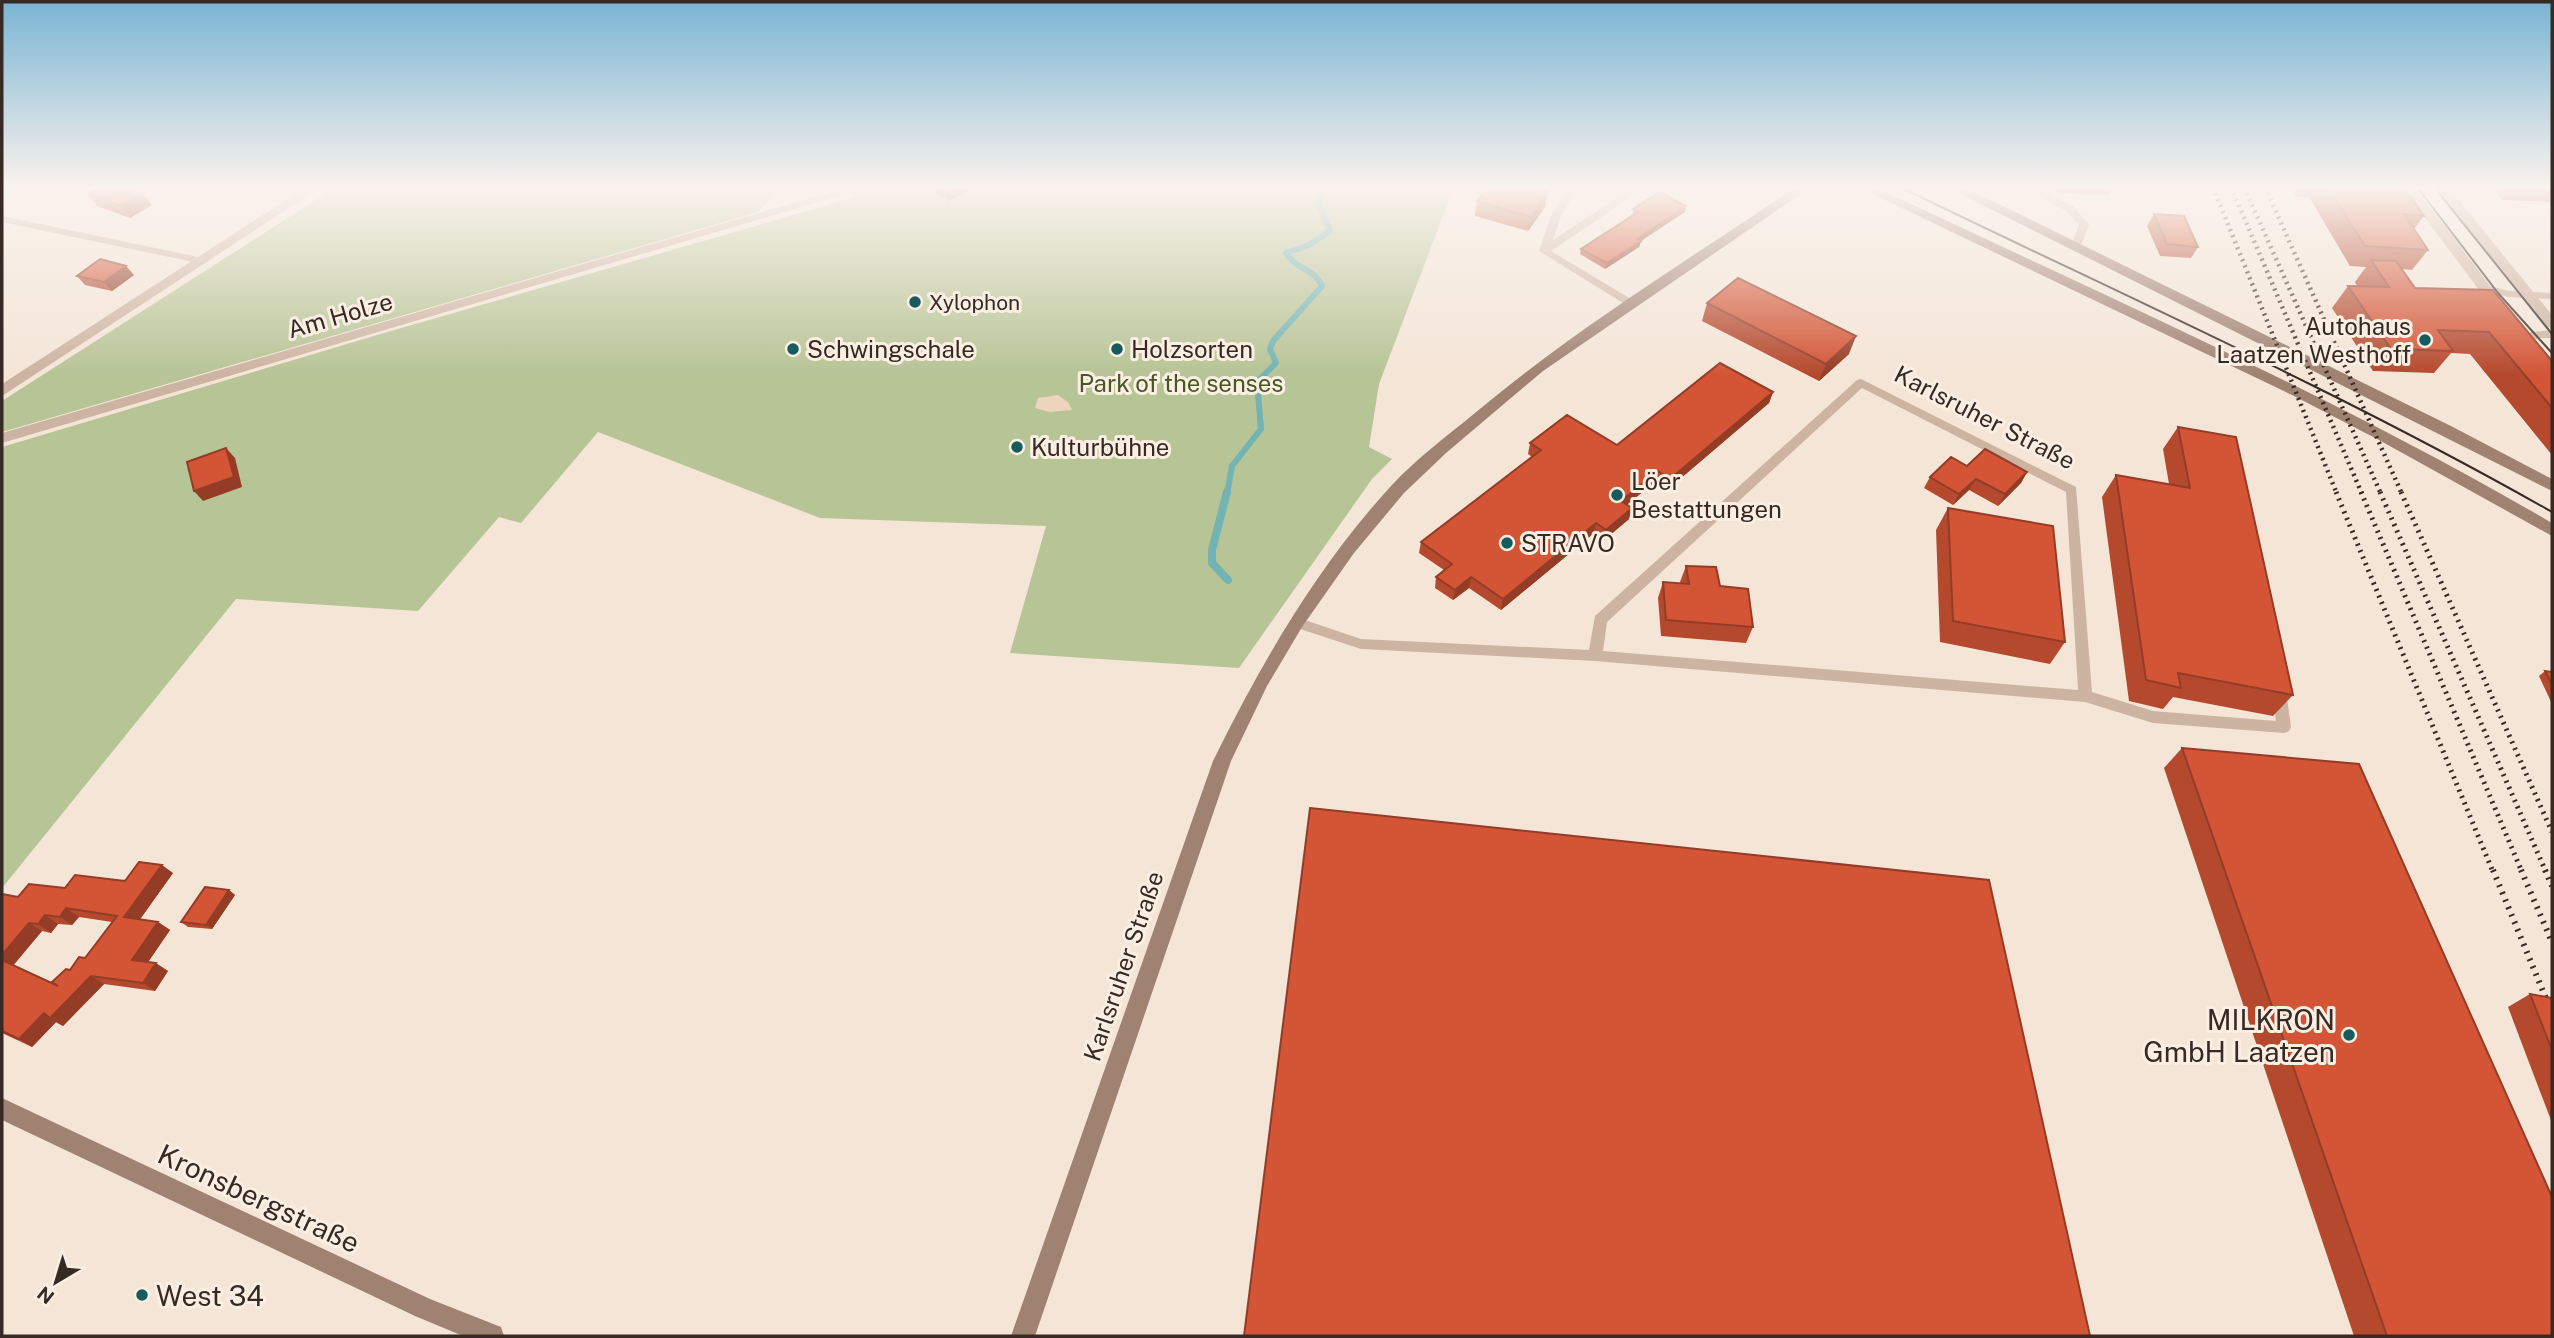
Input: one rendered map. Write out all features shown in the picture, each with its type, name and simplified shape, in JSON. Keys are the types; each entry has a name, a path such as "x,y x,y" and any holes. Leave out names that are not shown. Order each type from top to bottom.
{"main road":[{"name":"Karlsruher Straße","path":"1023,1336 1222,761 1260,683 1296,622 1348,549 1398,489 1432,457 1538,368 1716,249"},
{"path":"1997,249 2249,368 2422,454 2552,530"},
{"path":"2078,249 2552,485"},
{"name":"Kronsbergstraße","path":"2,1109 410,1302 492,1336"}],"street":[{"path":"2,391 221,249"},
{"name":"Am Holze","path":"2,438 649,249"},
{"path":"2454,249 2524,336"},
{"path":"2491,249 2552,324"}],"lane":[{"path":"148,249 204,261"},
{"path":"1544,251 1632,304"},
{"path":"2482,287 2498,293 2552,296"},
{"path":"2524,336 2552,334"},
{"name":"Karlsruher Straße","path":"1595,656 1600,620 1861,383 2072,490 2085,696"},
{"path":"1296,622 1361,644 1595,656 2085,696 2153,718 2284,727 2277,675"}],"green space":[{"path":"239,249 629,249 2,432 2,401"},
{"name":"Park of the senses","path":"674,249 1430,249 1379,384 1369,447 1392,459 1372,479 1239,668 1010,653 1046,526 820,518 598,432 521,523 499,517 418,611 236,599 2,888 2,447"}],"shaded area":[{"path":"1058,395 1068,402 1072,410 1050,412 1035,408 1038,398"}],"building":[{"path":"1582,249 1628,249 1607,263"},
{"path":"100,259 126,266 104,282 77,276"},
{"path":"2371,260 2396,261 2415,288 2493,290 2552,361 2552,408 2489,332 2438,330 2453,351 2391,349 2348,286 2389,287"},
{"path":"1738,278 1856,336 1826,364 1707,303"},
{"path":"1720,363 1773,392 1670,479 1658,471 1621,501 1632,508 1606,530 1596,523 1503,599 1471,577 1455,590 1436,577 1452,564 1421,542 1541,450 1530,443 1567,415 1617,445"},
{"path":"2178,427 2236,437 2293,695 2178,673 2181,688 2146,680 2116,475 2190,488"},
{"path":"226,448 234,477 194,491 187,462"},
{"path":"1985,449 2027,472 2005,494 1976,479 1959,494 1930,477 1951,457 1967,466"},
{"path":"1948,508 2053,526 2065,642 1953,621"},
{"path":"1686,566 1716,567 1720,586 1748,589 1753,627 1666,620 1663,582 1689,584"},
{"path":"2545,671 2552,672 2552,685"},
{"name":"MILKRON GmbH Laatzen","path":"2182,748 2359,764 2552,1197 2552,1336 2387,1336"},
{"path":"1310,808 1989,880 2090,1336 1244,1336"},
{"path":"139,862 162,865 124,917 158,922 132,960 156,963 143,983 91,976 50,1018 44,1013 19,1039 2,1031 2,960 58,986 52,982 66,969 70,970 79,957 85,958 117,916 66,908 60,917 45,915 38,924 29,923 2,955 2,894 18,897 29,884 65,888 75,875 125,881"},
{"path":"205,887 229,890 206,925 181,922"},
{"path":"2530,994 2552,998 2552,1050"}],"waterway":[{"path":"1227,494 1232,466 1261,429 1257,382 1276,363 1270,349 1273,341 1322,286 1319,280 1286,253 1296,249"},
{"path":"1227,492 1212,550 1212,563 1228,580"}],"tram line":[{"path":"2031,249 2392,425 2552,512"},
{"path":"2465,249 2498,293 2552,353"},
{"path":"2484,249 2552,334"}],"railway":[{"path":"2238,249 2337,494"},
{"path":"2258,249 2362,494"},
{"path":"2272,249 2381,494"},
{"path":"2293,249 2402,494"},
{"path":"2336,492 2493,872"},
{"path":"2361,492 2522,872"},
{"path":"2380,492 2546,872"},
{"path":"2401,492 2552,832"},
{"path":"2493,870 2552,1013"},
{"path":"2521,870 2552,942"},
{"path":"2545,870 2552,886"}],"place":[{"name":"Xylophon","path":"915,302"},
{"name":"Autohaus Laatzen Westhoff","path":"2425,340"},
{"name":"Schwingschale","path":"793,349"},
{"name":"Holzsorten","path":"1117,349"},
{"name":"Kulturbühne","path":"1017,447"},
{"name":"Löer Bestattungen","path":"1617,495"},
{"name":"STRAVO","path":"1507,543"},
{"name":"MILKRON GmbH Laatzen","path":"2349,1035"},
{"name":"West 34","path":"142,1295"}]}
